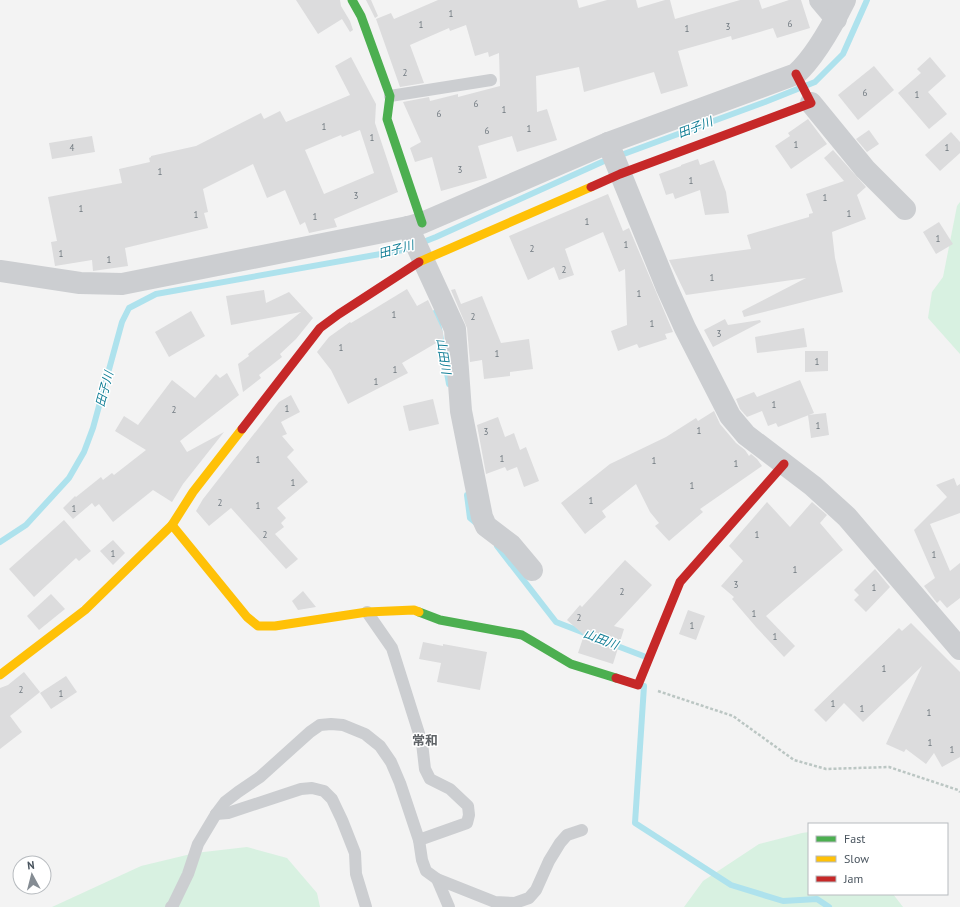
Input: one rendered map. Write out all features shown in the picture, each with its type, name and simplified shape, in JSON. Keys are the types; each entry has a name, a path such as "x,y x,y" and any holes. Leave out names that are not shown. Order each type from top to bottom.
{"street":[{"path":"352,0 361,16 378,59 390,96 387,119 421,257 455,329 461,411 482,517 486,526 511,545 532,570"},
{"path":"820,0 836,19"},
{"path":"0,675 85,610 172,525 193,492 320,328 421,257 614,159 798,77 836,19 845,0"},
{"path":"798,77 810,101 865,168 905,209"},
{"path":"0,271 80,283 122,284 413,228 614,159 810,101"},
{"path":"614,159 682,322 730,416 746,435 813,486 847,517 960,649"},
{"path":"172,525 247,618 258,626 275,626 367,612 414,610 440,620 522,635 571,664 638,684 680,582 784,464"}],"lane":[{"path":"390,96 491,80"},
{"path":"367,612 392,648 422,743 425,769 430,779 450,789 468,806 469,814 467,823 419,840"},
{"path":"170,907 188,874 198,844 225,802 260,777 310,732 320,725 344,725 365,734 380,746 391,762 400,783 419,840 422,860 426,871 437,879 495,902 515,903 529,898 536,890 549,861 560,843 568,835 582,830"},
{"path":"216,814 228,813 301,789 312,788 324,791 332,799 355,853 356,874 366,907"},
{"path":"437,879 449,907"}],"path":[{"path":"638,684 733,716 794,760 826,769 889,767 958,790 960,792"}],"green space":[{"path":"960,202 960,354 928,318 932,292 943,277 957,206"},
{"path":"808,832 808,895 894,895 903,907 684,907 703,881 759,844"},
{"path":"247,847 287,858 317,893 320,907 52,907 141,866 195,853"}],"building":[{"path":"296,0 340,0 341,6 350,21 353,30 350,32 342,19 318,34"},
{"path":"366,0 371,0 378,16 375,18"},
{"path":"438,0 577,0 579,8 607,0 636,0 638,8 665,0 670,0 675,19 740,0 759,0 762,9 789,0 801,0 810,28 777,38 773,28 732,40 731,36 678,51 688,86 661,94 654,72 584,92 579,67 536,76 537,112 547,109 557,140 517,152 512,136 478,146 487,178 441,191 432,157 415,162 410,148 421,142 403,102 429,97 430,101 458,94 458,97 500,86 499,53 489,57 488,52 475,56 466,25 450,31 449,28 410,45 424,83 400,87 376,19 391,13 394,19"},
{"path":"351,57 376,104 375,123 398,192 334,219 337,227 309,233 305,222 300,225 285,190 267,198 253,164 203,189 208,212 204,213 208,228 125,248 128,266 93,271 92,260 55,266 51,242 57,241 48,197 122,183 119,169 150,162 149,158 151,156 196,146 261,113 264,119 280,111 286,122 350,95 335,66","holes":["360,130 374,173 324,194 305,150 341,135 342,137"]},
{"path":"930,57 946,76 928,92 947,114 929,129 898,93 921,73 917,69"},
{"path":"874,66 894,90 858,120 838,95"},
{"path":"808,119 827,144 791,169 775,146 790,136 788,133"},
{"path":"869,130 879,144 867,152 856,139"},
{"path":"951,132 960,142 960,153 940,171 925,155"},
{"path":"92,136 95,152 52,159 49,143"},
{"path":"833,150 866,187 857,195 866,219 832,232 835,258 843,292 744,317 742,311 806,278 686,295 669,260 751,249 747,235 809,217 809,214 813,213 806,194 844,181 824,158"},
{"path":"698,159 700,165 714,160 726,192 729,213 705,215 700,190 675,199 673,193 666,195 659,174"},
{"path":"608,194 623,231 629,228 673,332 665,334 667,339 639,348 637,344 618,351 611,331 627,325 625,269 619,272 603,232 565,249 574,275 559,280 554,267 528,280 509,236"},
{"path":"939,222 953,244 936,254 923,232"},
{"path":"407,289 417,306 428,300 443,332 443,339 402,363 408,373 348,404 331,370 317,352 329,337 350,322 351,323"},
{"path":"455,289 461,304 482,296 501,343 529,339 533,369 510,372 510,376 484,379 482,360 470,362 467,328 451,290"},
{"path":"264,290 266,303 289,292 313,318 296,339 280,354 282,357 259,375 261,378 243,392 238,364 249,356 248,354 301,312 231,325 226,296"},
{"path":"191,311 205,336 169,357 155,332"},
{"path":"725,319 728,325 760,320 761,322 713,347 704,330"},
{"path":"804,328 807,347 757,353 755,337"},
{"path":"805,351 828,351 828,371 805,372"},
{"path":"227,373 239,395 180,441 187,452 224,432 183,484 172,502 153,490 113,522 99,504 95,507 92,503 73,519 63,508 75,496 76,497 101,477 103,480 112,473 114,475 146,450 115,431 124,416 138,425 172,380 195,398 216,374 220,378"},
{"path":"800,380 814,413 778,427 776,423 768,426 762,411 747,417 740,409 736,399 754,392 757,397"},
{"path":"291,395 300,412 281,422 287,434 282,436 294,450 287,457 308,482 277,508 286,518 281,523 284,527 275,534 298,559 286,569 231,508 209,526 196,511 203,499 279,402"},
{"path":"433,399 439,424 409,431 403,406"},
{"path":"714,411 720,424 736,443 745,450 749,456 751,454 757,459 762,466 700,509 703,512 669,541 655,526 659,523 650,512 636,484 602,511 606,517 585,534 561,503 610,464 666,437 696,418 698,421"},
{"path":"826,413 829,435 811,438 808,415"},
{"path":"498,417 505,437 514,433 520,450 526,447 539,481 524,487 517,467 507,471 505,467 486,474 477,425"},
{"path":"954,478 957,486 960,484 960,513 930,524 950,571 960,563 960,598 947,608 940,600 937,603 924,586 935,578 914,530 947,497 936,485"},
{"path":"767,502 790,527 812,502 827,515 820,523 843,550 766,616 795,646 784,657 732,599 734,597 721,586 743,561 729,546"},
{"path":"64,520 91,551 79,561 76,558 34,597 9,569"},
{"path":"113,540 125,553 113,565 100,551"},
{"path":"625,560 652,585 614,626 624,629 613,664 578,653 584,635 567,620 580,605 582,607"},
{"path":"875,569 890,587 866,612 854,600 859,595 854,590"},
{"path":"303,591 316,607 298,610 292,601"},
{"path":"51,594 65,609 39,630 27,616"},
{"path":"688,610 705,616 696,640 679,634"},
{"path":"911,623 960,672 960,757 942,767 934,753 926,764 906,749 904,752 886,744 922,666 863,722 844,703 826,722 814,710 899,628 902,631"},
{"path":"423,642 487,652 480,690 437,682 441,663 419,659"},
{"path":"24,672 40,692 10,716 22,732 0,749 0,688 8,685"},
{"path":"66,676 77,692 51,709 40,693"}],"waterway":[{"name":"田子川","path":"0,542 26,525 69,478 84,452 93,428 122,322 129,308 156,294 403,250 436,237 602,162 815,82 843,54 867,0"},
{"name":"山田川","path":"436,312 449,384"},
{"name":"山田川","path":"467,495 470,518 476,523"},
{"name":"山田川","path":"497,546 556,622 587,634"},
{"name":"山田川","path":"612,644 646,657"},
{"name":"山田川","path":"644,686 635,823 731,885 783,901 817,899 829,907"}],"traffic: fast":[{"path":"352,0 361,16 390,96 387,119 422,223"},
{"path":"419,612 440,620 522,635 571,664 616,678"}],"traffic: slow":[{"path":"419,262 591,187"},
{"path":"0,675 85,610 172,525 193,492 242,429"},
{"path":"172,525 247,617 258,626 275,626 367,612 414,610 419,612"}],"traffic: jam":[{"path":"591,187 620,174 811,103 796,74"},
{"path":"242,429 320,328 419,262"},
{"path":"616,678 638,685 680,582 784,464"}],"district":[{"name":"常和","path":"425,740"}]}
